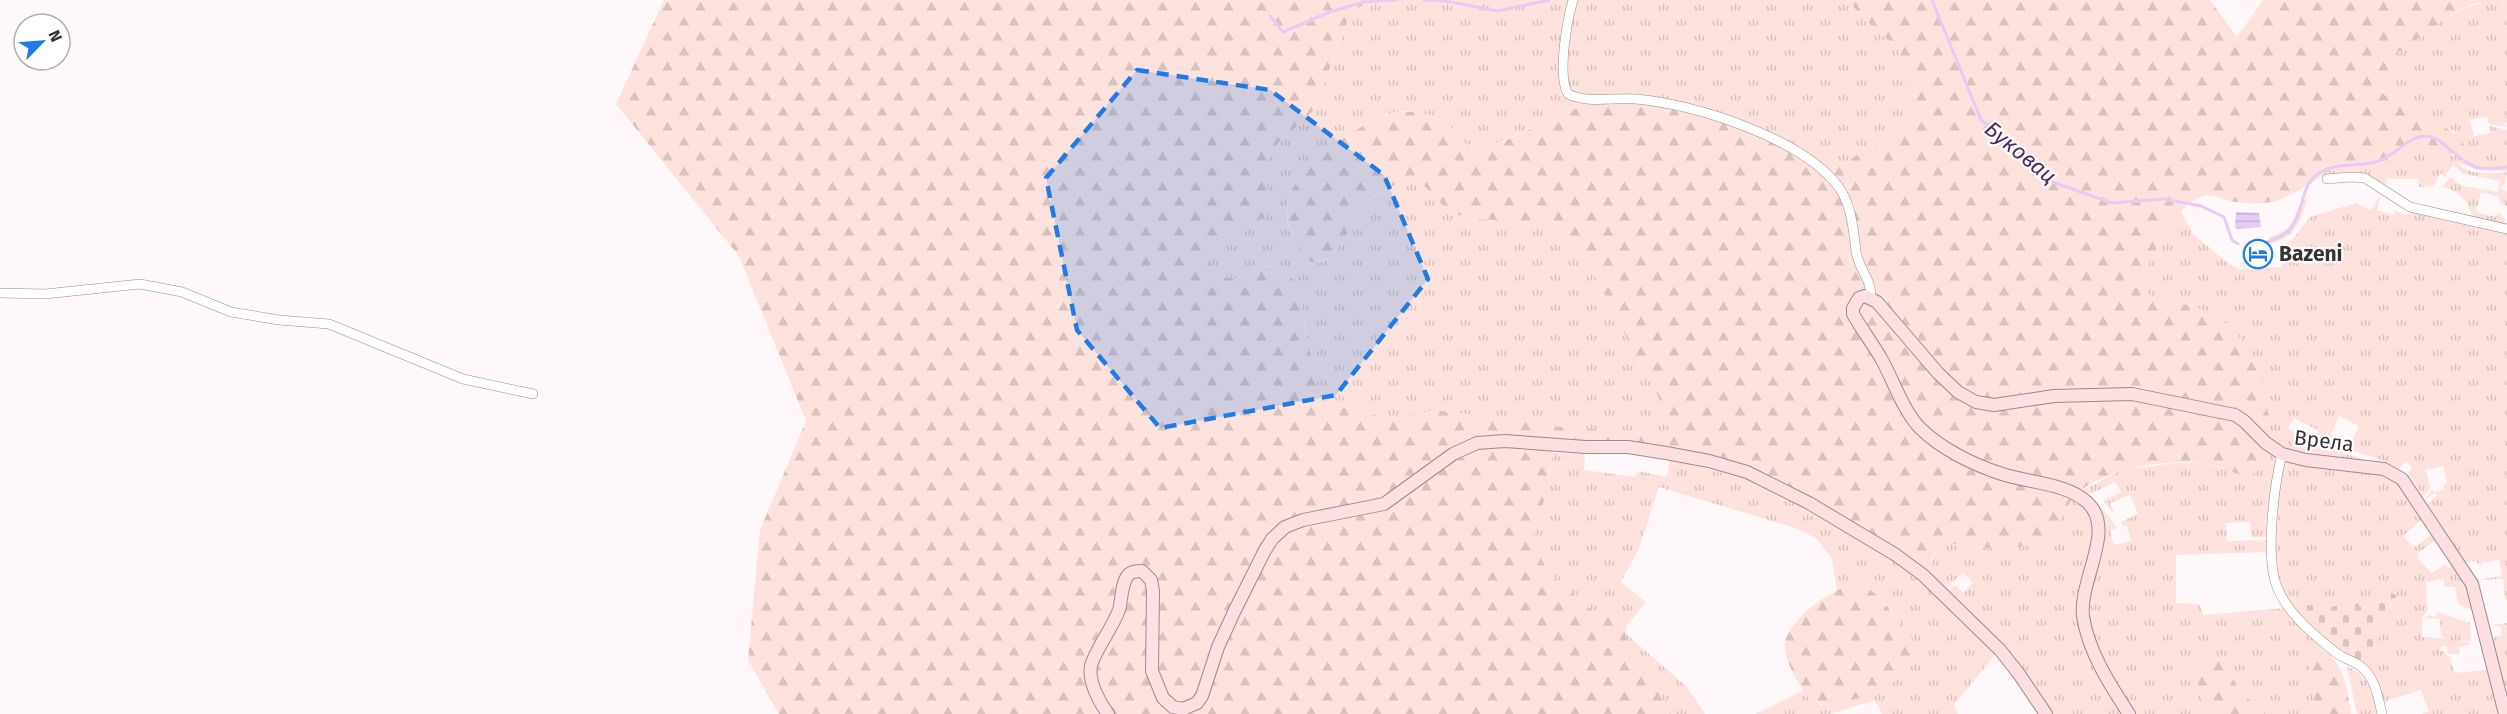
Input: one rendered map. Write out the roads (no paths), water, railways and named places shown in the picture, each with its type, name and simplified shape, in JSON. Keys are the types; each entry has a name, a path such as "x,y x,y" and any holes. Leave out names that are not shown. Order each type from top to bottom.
{"street":[{"path":"1573,0 1565,51 1564,84 1568,94 1579,98 1636,99 1674,105 1726,120 1794,150 1827,174 1839,187 1846,200 1853,226 1857,258 1871,285 1871,298"},
{"path":"2327,179 2365,178 2410,207 2507,229"},
{"path":"0,293 45,294 140,284 182,292 231,312 279,320 329,324 463,379 533,394"},
{"path":"2128,714 2106,678 2083,617 2085,583 2099,537 2097,516 2087,503 2058,487 2001,474 1943,446 1919,427 1882,359 1853,314 1853,308 1859,298 1871,298 1877,302 1938,373 1958,392 1976,402 1994,405 2054,396 2132,394 2235,415 2282,454"},
{"path":"1108,714 1099,703 1092,681 1091,666 1116,619 1125,581 1129,574 1142,571 1151,580 1153,591 1151,657 1156,683 1168,704 1178,709 1190,707 1202,696 1224,633 1264,552 1278,532 1304,520 1384,504 1466,446 1492,440 1586,447 1628,447 1709,461 1757,477 1854,529 1923,575 2000,650 2046,714"},
{"name":"Врела","path":"2382,714 2374,683 2368,674 2360,666 2339,656 2296,617 2277,587 2273,568 2272,535 2277,474 2282,454 2306,460 2384,469 2402,479 2472,584 2505,714"}],"waterway":[{"path":"1270,16 1283,32 1330,12 1363,2 1397,0"},
{"path":"1424,0 1446,1 1498,11 1549,0"},
{"name":"Буковац","path":"1932,0 1981,120 2053,182 2112,203 2164,199 2201,206 2224,217 2232,240 2238,244"},
{"name":"Буковац","path":"2267,242 2282,236 2291,227 2297,218 2307,187 2313,178 2323,171 2337,166 2367,164 2381,160 2419,137 2426,136 2436,139 2475,167 2488,169 2507,167"}],"place":[{"name":"Bazeni","path":"2258,254"}]}
